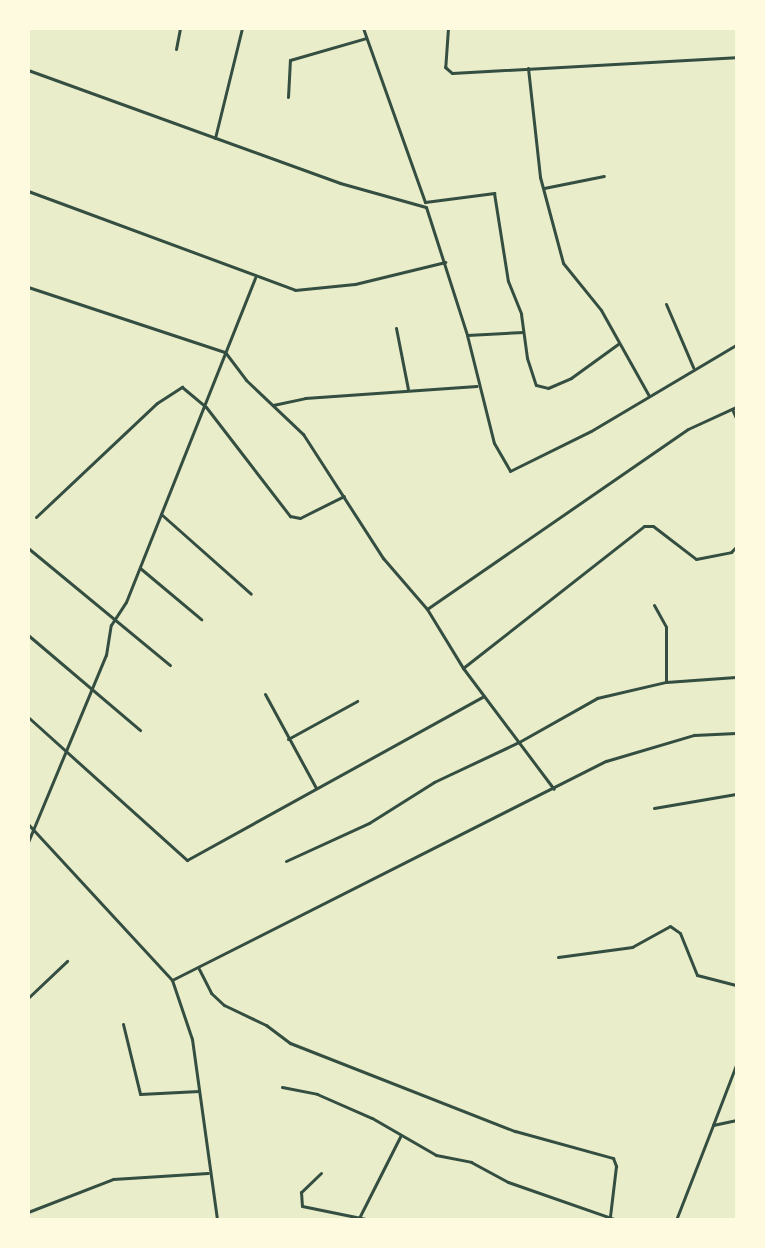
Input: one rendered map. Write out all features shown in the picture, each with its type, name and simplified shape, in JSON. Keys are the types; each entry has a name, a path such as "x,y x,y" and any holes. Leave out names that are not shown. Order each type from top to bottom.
{"street":[{"path":"176,49 180,28"},
{"path":"215,138 242,28"},
{"path":"363,28 445,262 467,335 494,443 510,471 649,396 693,367 736,345"},
{"path":"448,28 445,67 449,72 736,57"},
{"path":"288,97 290,60 366,38"},
{"path":"528,68 544,188 563,262 601,310 649,396"},
{"path":"28,70 340,183 426,207"},
{"path":"544,188 604,176"},
{"path":"28,191 255,278 311,291 445,262"},
{"path":"425,202 494,193 508,281 521,314 531,378 541,389 578,374 618,344"},
{"path":"28,842 67,753 115,620 140,568 255,278"},
{"path":"28,287 225,352 246,380 303,434 383,558 427,609 463,668 554,789"},
{"path":"666,304 693,367"},
{"path":"396,328 408,389"},
{"path":"467,335 523,333"},
{"path":"273,405 408,389 478,386"},
{"path":"36,517 175,389 186,388 206,406 290,516 300,518 344,496"},
{"path":"427,609 688,429 736,407"},
{"path":"732,409 736,418"},
{"path":"161,514 251,594"},
{"path":"463,668 644,526 653,526 696,559 731,552 736,547"},
{"path":"28,548 170,665"},
{"path":"140,568 201,619"},
{"path":"654,605 666,627 666,682"},
{"path":"28,634 140,730"},
{"path":"286,861 369,823 434,782 519,742 597,698 666,682 736,677"},
{"path":"265,694 316,788"},
{"path":"28,717 187,860 240,835 316,788 484,696"},
{"path":"288,739 357,701"},
{"path":"172,980 199,969 296,915 554,789 606,761 647,747 694,735 736,733"},
{"path":"654,808 736,794"},
{"path":"28,824 172,980 192,1039 208,1173 217,1220"},
{"path":"558,957 632,946 670,926 680,933 697,975 736,985"},
{"path":"28,998 67,961"},
{"path":"199,969 211,993 224,1005 266,1025 290,1043 515,1131 612,1158 616,1166 610,1216"},
{"path":"123,1024 140,1094 199,1091"},
{"path":"676,1220 736,1065"},
{"path":"282,1087 338,1102 372,1118 400,1137 436,1155 471,1162 508,1182 617,1220"},
{"path":"713,1125 736,1120"},
{"path":"359,1218 400,1137"},
{"path":"28,1212 113,1179 208,1173"},
{"path":"321,1173 301,1192 299,1203 370,1220"}]}
